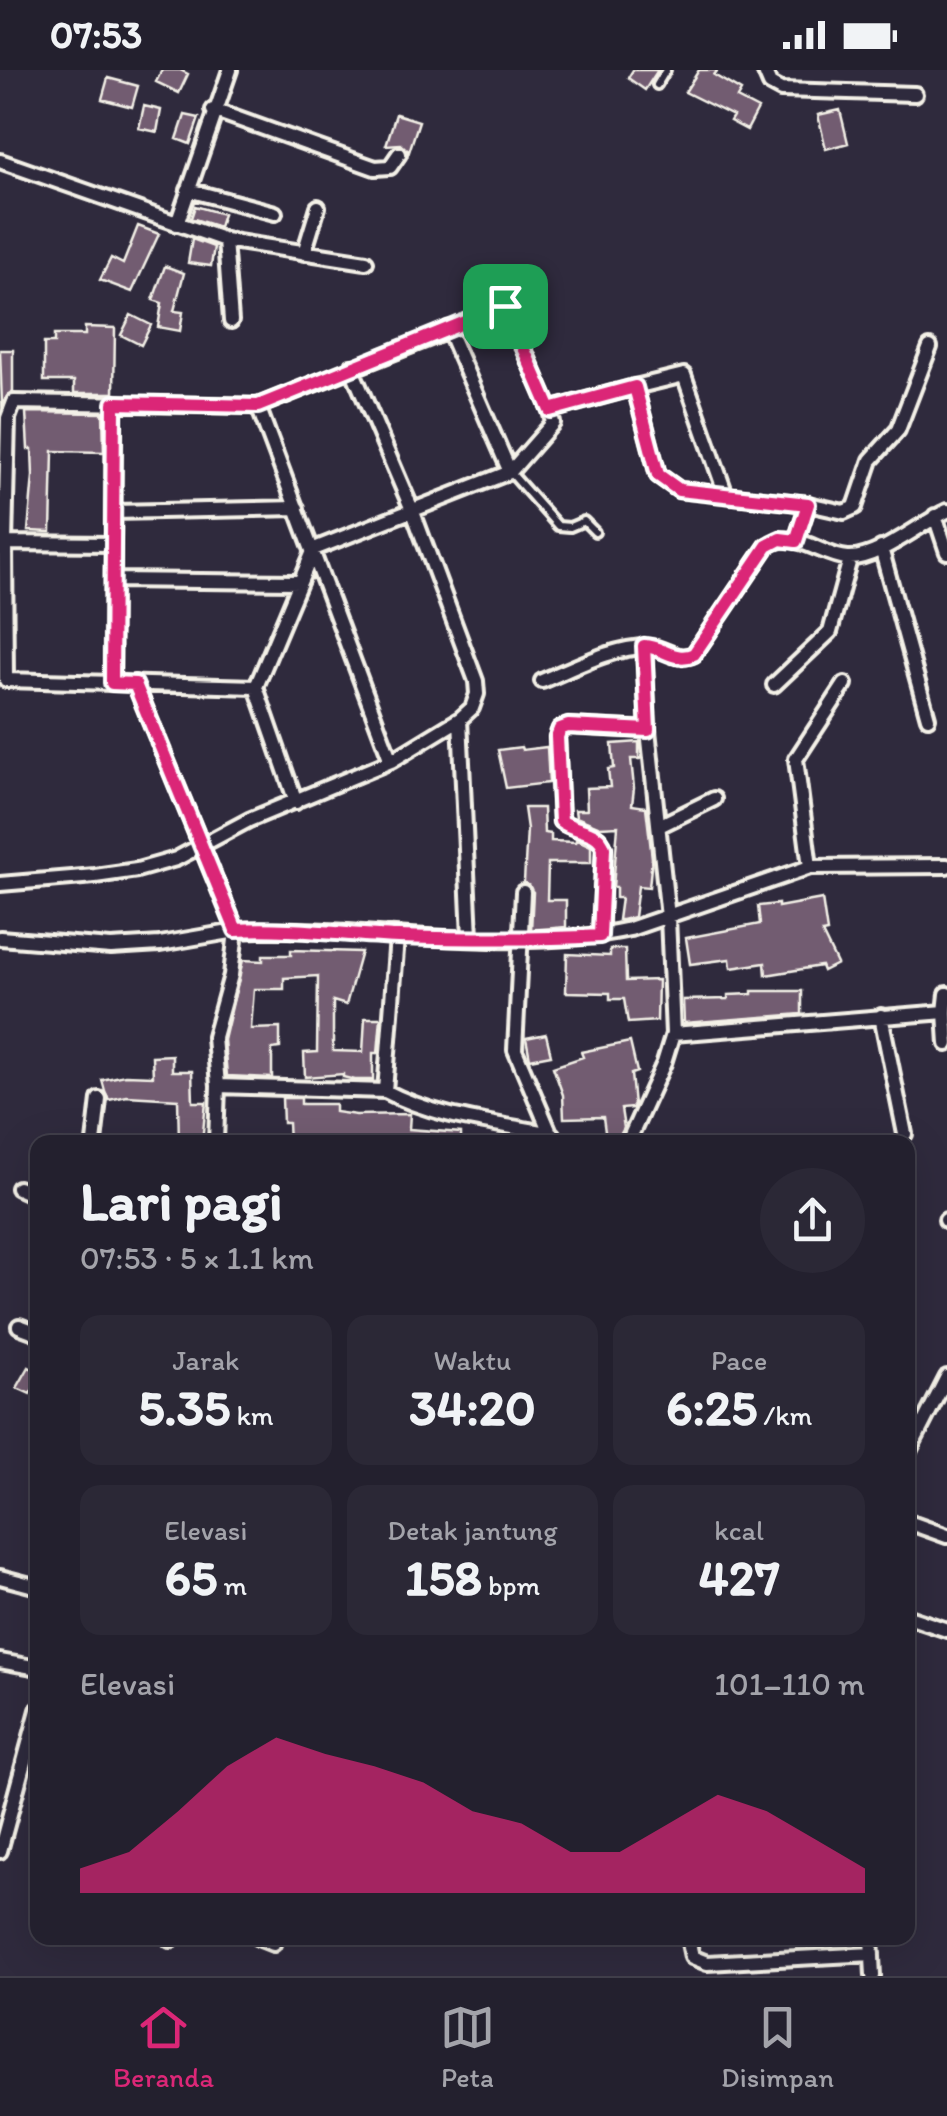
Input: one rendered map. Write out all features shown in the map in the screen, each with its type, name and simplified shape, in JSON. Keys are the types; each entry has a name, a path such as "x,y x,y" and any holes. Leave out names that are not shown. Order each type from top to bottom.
{"street":[{"path":"178,224 230,70"},
{"path":"764,70 770,84 781,90 914,94"},
{"path":"214,110 375,168 390,167 399,154"},
{"path":"0,161 225,240 366,262"},
{"path":"188,190 275,213"},
{"path":"304,253 318,207"},
{"path":"225,240 231,321"},
{"path":"256,687 3,680 3,542 9,408 20,401 258,406 534,297"},
{"path":"296,802 256,687 314,549 510,472 552,428 550,410 505,306"},
{"path":"448,329 510,472"},
{"path":"635,387 658,475 679,490 808,504 844,512 855,506 870,460 898,430 930,347"},
{"path":"0,884 137,870 176,859 248,820 391,760 472,708 476,682 413,512 351,367"},
{"path":"550,410 684,375 726,495"},
{"path":"112,683 114,403"},
{"path":"258,406 391,760"},
{"path":"796,541 808,504"},
{"path":"114,512 296,508"},
{"path":"542,681 644,646 656,647 677,658 694,654 767,546 780,539 850,558 881,548 941,514 947,552"},
{"path":"3,542 114,544"},
{"path":"881,548 928,718"},
{"path":"774,685 830,632 850,558"},
{"path":"114,580 300,582"},
{"path":"631,1135 673,1034 668,917 648,730 644,646"},
{"path":"135,684 236,930 231,975 216,1021 216,1135"},
{"path":"810,867 796,759 845,684"},
{"path":"460,719 470,937"},
{"path":"600,936 604,848 596,836 561,821 557,737 560,729 568,726 648,730"},
{"path":"659,826 714,799"},
{"path":"0,938 110,947 160,944 236,930 307,930 396,937 600,936 668,917 810,867 947,866"},
{"path":"522,892 515,1050 552,1135"},
{"path":"386,1091 396,937"},
{"path":"947,994 947,1044"},
{"path":"673,1034 945,1012"},
{"path":"881,1016 905,1134"},
{"path":"218,1086 386,1091 439,1113 539,1135"},
{"path":"95,1135 99,1099"},
{"path":"18,1188 30,1193"},
{"path":"19,1326 30,1330"},
{"path":"915,1439 947,1377"},
{"path":"915,1525 947,1536"},
{"path":"0,1577 30,1585"},
{"path":"915,1619 947,1630"},
{"path":"0,1660 30,1666"},
{"path":"0,1851 30,1771"},
{"path":"689,1945 692,1957 707,1963 872,1954"},
{"path":"871,1945 873,1976"}],"lane":[{"path":"657,84 666,70"},
{"path":"510,472 558,526 570,527 584,520 595,532"}],"building":[{"path":"162,70 188,74 179,93 156,82"},
{"path":"633,70 658,70 645,90 628,78"},
{"path":"699,70 718,70 714,75 741,91 737,98 758,109 747,130 730,121 733,116 685,92"},
{"path":"108,78 138,86 132,107 102,99"},
{"path":"144,106 161,110 157,132 139,128"},
{"path":"840,110 848,143 826,149 818,115"},
{"path":"396,114 419,121 409,152 401,144 386,145"},
{"path":"185,115 199,118 190,144 177,139"},
{"path":"195,206 223,214 219,227 191,218"},
{"path":"138,226 159,234 132,292 100,280 111,258 123,264"},
{"path":"192,239 214,247 211,266 188,263"},
{"path":"165,266 184,273 174,311 183,312 180,331 158,327 162,303 153,300"},
{"path":"131,315 151,325 141,345 121,335"},
{"path":"85,327 115,328 114,393 74,393 74,381 44,381 44,343 54,343 54,335 85,335"},
{"path":"0,350 13,350 13,392 2,405"},
{"path":"26,412 103,413 104,452 53,451 51,532 28,531 33,476"},
{"path":"639,742 639,759 631,759 632,805 646,807 652,858 649,887 638,886 634,917 618,920 621,898 616,898 613,887 618,826 600,827 576,817 575,810 587,810 586,788 610,787 608,769 614,768 612,744"},
{"path":"547,747 549,783 506,788 498,750"},
{"path":"524,808 543,808 544,833 551,834 551,841 576,839 591,846 591,863 548,863 547,900 566,900 566,927 531,930 533,892 524,882"},
{"path":"822,899 827,932 822,933 837,964 823,971 821,966 766,975 765,963 731,968 730,959 690,964 686,938 760,924 758,906 778,907"},
{"path":"610,949 625,949 626,981 658,980 657,1021 628,1023 624,999 610,999 610,993 566,992 567,954 610,956"},
{"path":"291,950 361,952 346,1005 333,1001 333,1051 363,1052 365,1018 381,1018 378,1053 373,1053 373,1080 355,1080 343,1074 305,1077 304,1053 317,1052 318,976 284,978 284,989 254,989 251,1029 280,1028 280,1048 272,1049 272,1078 227,1076 224,1040 243,960 263,961 263,955 291,955"},
{"path":"802,991 802,1014 684,1023 683,1000 728,999 728,995"},
{"path":"546,1034 551,1055 530,1059 526,1038"},
{"path":"630,1042 637,1072 631,1074 634,1105 621,1109 624,1128 620,1135 605,1135 603,1117 564,1118 563,1095 553,1067 583,1057 581,1052"},
{"path":"172,1055 172,1071 192,1071 193,1102 206,1102 203,1135 179,1135 178,1099 127,1096 109,1100 102,1080 125,1075 153,1076 152,1056"},
{"path":"282,1098 301,1098 301,1104 335,1104 335,1112 410,1114 409,1129 461,1135 289,1135 288,1123 283,1123"},
{"path":"29,1367 30,1368 30,1394 17,1388"}],"route":[{"path":"505,306 550,410 635,387 658,475 665,483 679,490 808,504 802,528 796,541 780,539 767,546 694,654 677,658 656,647 644,646 648,730 568,726 560,729 557,737 561,821 596,836 604,848 600,936 396,937 307,930 236,930 135,684 112,683 114,403 258,406 505,306"}]}
